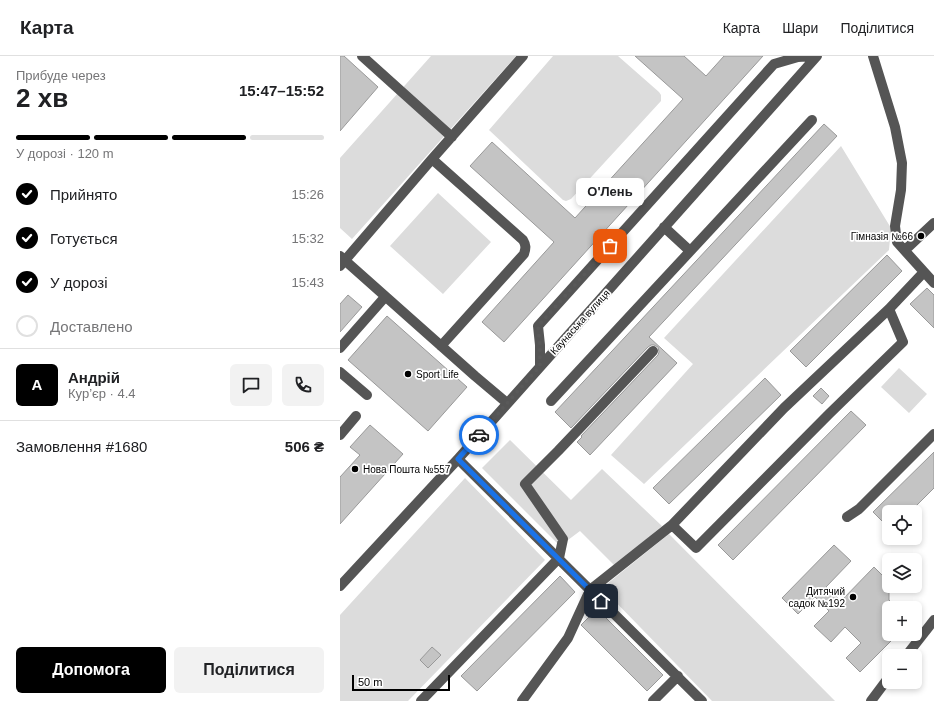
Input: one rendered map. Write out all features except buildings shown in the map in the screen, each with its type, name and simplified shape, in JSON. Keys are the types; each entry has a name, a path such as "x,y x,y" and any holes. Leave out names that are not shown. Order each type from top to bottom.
{"street":[{"path":"362,56 452,137"},
{"path":"507,403 342,261 523,56"},
{"path":"540,366 538,326 774,64 798,57 813,56"},
{"name":"Каунаська вулиця","path":"340,586 458,459 817,56"},
{"path":"873,56 896,127 902,163 901,190 895,226 897,242 934,283"},
{"path":"551,401 812,120"},
{"path":"432,159 523,240 526,249 524,254 441,346"},
{"path":"905,250 934,223"},
{"path":"664,227 690,251"},
{"path":"522,701 568,638 590,590 672,525 784,408 888,309 924,272"},
{"path":"340,348 385,297"},
{"path":"672,525 696,548 903,342 888,309"},
{"path":"421,701 559,558 563,539 526,484 653,351"},
{"path":"340,372 367,395"},
{"path":"340,435 356,416"},
{"path":"847,517 858,509 934,434"},
{"path":"458,459 702,701"},
{"path":"911,649 934,620"},
{"path":"652,701 678,676"},
{"path":"871,701 882,687"}],"shaded area":[{"path":"431,56 516,56 352,239 340,228 340,158"},
{"path":"553,56 618,56 661,95 661,101 571,199 566,201 563,200 489,130"},
{"path":"841,146 891,228 889,250 644,484 611,455 693,364 664,338"},
{"path":"438,193 491,242 443,294 390,246"},
{"path":"899,368 927,394 909,413 881,387"},
{"path":"510,440 571,500 602,469 662,526 615,566 580,531 560,546 482,468"},
{"path":"465,478 545,560 408,701 340,701 340,615"},
{"path":"669,534 835,701 712,701 602,588"}],"way so far":[{"path":"479,435 540,366 538,326 610,246"}],"place":[{"name":"Гімназія №66","path":"921,236"},
{"name":"О'Лень","path":"610,246"},
{"name":"Sport Life","path":"408,374"},
{"name":"Нова Пошта №557","path":"355,469"},
{"name":"Дитячий садок №192","path":"853,597"}],"route":[{"path":"479,435 458,459 601,601"}]}
